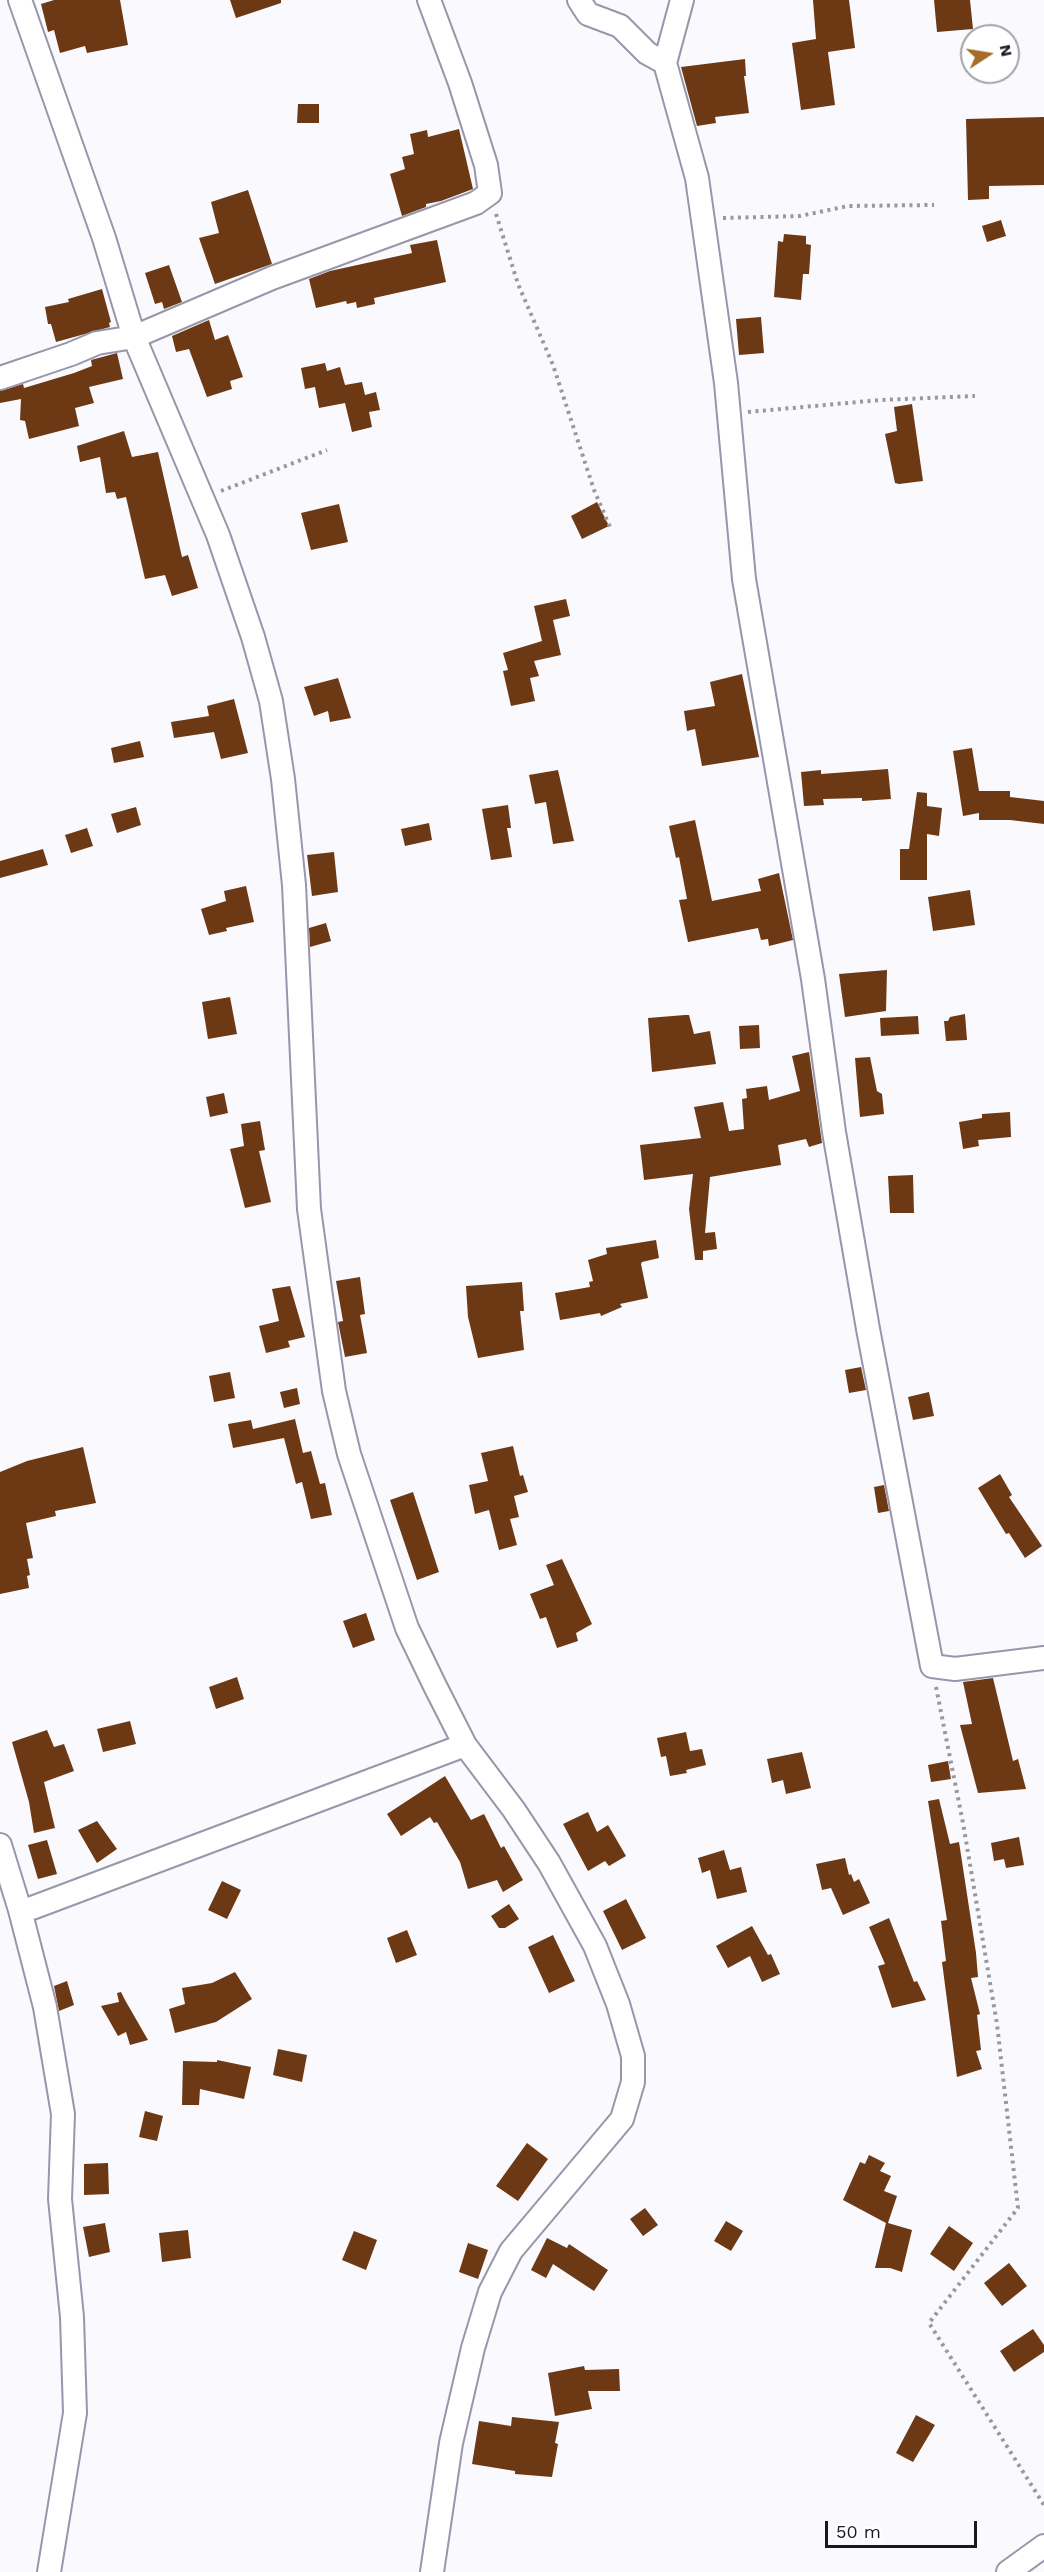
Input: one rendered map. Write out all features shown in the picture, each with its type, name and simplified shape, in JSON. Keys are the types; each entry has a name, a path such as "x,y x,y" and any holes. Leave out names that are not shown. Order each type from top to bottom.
{"street":[{"path":"20,0 104,238 134,337 218,535 253,637 271,700 283,779 297,929 309,1209 334,1391 349,1454 407,1628 465,1745 514,1810 549,1863 595,1946 618,2004 633,2056 633,2082 622,2119 511,2252 490,2292 472,2348 452,2443 432,2572"},
{"path":"0,378 97,343 134,337 272,278 476,202 490,194 486,165 460,83 429,0"},
{"path":"579,0 588,14 621,26 647,52 665,63"},
{"path":"682,0 665,63 697,178 729,414 744,579 813,979 834,1132 932,1666 955,1669 1044,1658"},
{"path":"20,1910 78,1892 465,1745"},
{"path":"0,1845 20,1910 45,2007 63,2114 60,2199 72,2317 75,2414 49,2572"},
{"path":"1008,2572 1044,2546"}],"path":[{"path":"490,194 518,284 553,365 594,490 610,527"},
{"path":"703,220 730,217 800,216 848,206 934,205"},
{"path":"729,414 880,400 975,396"},
{"path":"202,498 327,450"},
{"path":"932,1666 963,1823 997,2024 1018,2208 928,2324 1044,2505"}],"building":[{"path":"54,0 120,0 128,45 87,53 85,46 60,53 54,30 48,32 41,4"},
{"path":"230,0 281,0 281,3 236,18"},
{"path":"813,0 849,0 855,48 828,52 835,105 801,110 792,43 816,39"},
{"path":"934,0 970,0 972,24 960,24 960,30 937,32"},
{"path":"745,59 746,76 744,76 749,113 715,117 716,123 697,126 681,67"},
{"path":"298,104 319,104 319,123 297,123"},
{"path":"1044,117 1044,185 989,186 989,199 968,200 966,119"},
{"path":"459,129 473,189 426,204 426,207 402,216 390,174 405,169 402,157 414,154 410,134 427,130 428,137"},
{"path":"248,190 272,264 215,284 199,238 219,233 211,202"},
{"path":"1001,220 1006,236 987,242 982,226"},
{"path":"784,234 806,236 806,244 811,245 809,274 803,274 801,300 774,297 778,241 783,242"},
{"path":"437,240 446,282 374,298 375,304 357,308 356,302 347,304 346,301 316,308 309,279 330,271 412,253 410,245"},
{"path":"169,265 182,302 164,309 162,302 155,304 145,273"},
{"path":"102,289 111,322 110,327 56,342 51,324 48,324 45,307 69,302 68,299"},
{"path":"761,317 764,353 739,355 736,319"},
{"path":"209,320 215,340 228,335 243,377 230,381 232,389 207,397 189,349 176,352 172,336"},
{"path":"117,353 123,379 89,387 94,403 75,408 79,426 29,439 25,421 20,420 21,399 0,403 0,391 23,384 24,388 74,373 92,366 91,360"},
{"path":"325,363 327,371 340,367 345,385 362,382 365,395 376,392 380,410 369,412 372,427 352,432 345,403 319,408 315,387 305,389 301,368"},
{"path":"912,404 923,481 899,484 895,483 885,434 897,431 894,407"},
{"path":"124,431 132,457 158,452 182,557 188,555 198,588 172,596 165,575 145,579 126,497 117,499 115,492 106,493 100,457 80,462 77,446"},
{"path":"597,502 609,526 582,539 571,516"},
{"path":"339,504 348,542 311,550 301,513"},
{"path":"566,599 570,616 553,620 561,655 534,661 539,676 530,678 535,701 511,706 503,671 508,670 503,653 542,641 534,606"},
{"path":"742,674 759,757 702,766 695,729 687,731 684,711 715,706 710,682"},
{"path":"338,678 351,718 330,722 328,711 314,716 304,687"},
{"path":"234,699 248,753 221,759 214,732 174,738 171,722 209,716 207,706"},
{"path":"140,741 144,757 114,763 111,748"},
{"path":"972,748 979,791 1010,791 1010,797 1044,801 1044,824 1010,820 979,820 979,813 963,816 953,751"},
{"path":"888,769 891,799 862,801 862,798 823,799 824,805 804,806 801,772 821,770 821,774"},
{"path":"558,770 574,841 553,844 546,802 535,804 529,775"},
{"path":"917,792 927,793 927,806 942,808 939,836 927,834 927,880 900,880 900,849 909,849"},
{"path":"508,805 511,828 507,828 512,857 491,860 482,809"},
{"path":"136,807 141,825 117,833 111,814"},
{"path":"695,820 712,901 761,891 758,879 779,873 793,940 769,946 768,939 761,940 758,928 688,942 679,900 687,899 679,857 676,858 669,826"},
{"path":"429,823 432,840 405,846 401,829"},
{"path":"87,828 93,846 71,853 65,835"},
{"path":"43,849 48,865 0,878 0,861"},
{"path":"334,852 338,892 312,896 307,855"},
{"path":"246,886 254,922 226,928 227,931 209,935 201,909 226,901 224,891"},
{"path":"970,890 975,925 933,931 928,897"},
{"path":"326,923 331,941 310,947 309,928"},
{"path":"887,970 886,1011 845,1017 839,974"},
{"path":"230,997 237,1034 208,1039 202,1002"},
{"path":"965,1014 967,1040 946,1041 944,1021 948,1021 950,1017"},
{"path":"689,1015 694,1034 710,1031 716,1064 652,1072 648,1018"},
{"path":"918,1016 919,1034 881,1036 880,1018"},
{"path":"759,1025 760,1048 740,1049 739,1026"},
{"path":"809,1052 822,1143 809,1147 806,1139 778,1145 781,1165 710,1177 705,1233 715,1232 717,1249 703,1251 703,1260 695,1260 689,1209 693,1174 644,1180 640,1145 701,1138 694,1107 723,1102 729,1131 744,1129 742,1099 747,1098 746,1089 767,1086 769,1100 800,1091 792,1056"},
{"path":"870,1057 877,1091 882,1094 884,1114 860,1117 855,1058"},
{"path":"224,1093 228,1113 210,1117 206,1097"},
{"path":"1010,1112 1011,1137 978,1140 979,1146 963,1149 959,1122 982,1118 982,1114"},
{"path":"260,1121 265,1150 259,1151 271,1202 245,1208 230,1149 244,1146 241,1124"},
{"path":"913,1175 914,1213 890,1213 888,1176"},
{"path":"656,1240 659,1258 641,1264 648,1298 620,1304 622,1307 601,1316 600,1313 560,1320 555,1293 590,1287 589,1282 593,1281 588,1260 607,1254 606,1248"},
{"path":"360,1277 365,1314 360,1315 367,1353 345,1357 338,1322 343,1321 336,1281"},
{"path":"522,1282 524,1311 520,1311 524,1350 478,1358 468,1317 466,1286"},
{"path":"290,1286 305,1337 288,1341 290,1347 266,1353 259,1326 279,1321 272,1289"},
{"path":"861,1367 866,1390 849,1393 845,1370"},
{"path":"230,1372 235,1398 214,1402 209,1376"},
{"path":"297,1388 300,1404 284,1408 280,1392"},
{"path":"929,1392 934,1416 913,1420 908,1397"},
{"path":"295,1419 303,1453 311,1451 320,1484 325,1483 332,1515 311,1519 302,1482 296,1484 284,1438 233,1448 228,1424 251,1420 253,1429"},
{"path":"513,1446 520,1476 523,1475 528,1492 514,1496 519,1517 510,1519 517,1545 499,1550 489,1510 475,1514 469,1485 488,1481 481,1453"},
{"path":"83,1447 96,1503 55,1511 56,1516 26,1523 33,1558 27,1559 30,1575 27,1576 29,1588 0,1594 0,1472 27,1461"},
{"path":"1000,1474 1012,1495 1009,1497 1042,1546 1025,1558 1009,1533 1006,1534 978,1488"},
{"path":"884,1485 889,1511 878,1513 874,1487"},
{"path":"413,1492 439,1572 417,1580 390,1500"},
{"path":"562,1559 592,1624 576,1633 578,1641 557,1648 546,1617 540,1619 530,1594 554,1585 546,1565"},
{"path":"366,1613 375,1640 353,1648 343,1621"},
{"path":"237,1677 244,1699 216,1709 209,1687"},
{"path":"993,1678 1013,1761 1018,1759 1026,1789 978,1793 960,1725 972,1724 963,1682"},
{"path":"130,1721 136,1744 103,1752 97,1729"},
{"path":"47,1730 54,1747 64,1744 74,1771 44,1782 55,1828 34,1833 29,1802 12,1742"},
{"path":"686,1732 690,1751 702,1749 706,1765 686,1770 687,1773 670,1776 666,1756 661,1757 657,1738"},
{"path":"802,1752 811,1788 786,1794 783,1780 772,1783 767,1759"},
{"path":"948,1761 951,1779 931,1782 928,1765"},
{"path":"445,1776 471,1820 484,1814 501,1848 504,1846 523,1880 503,1892 497,1880 468,1889 460,1862 437,1822 434,1823 430,1817 401,1836 387,1814"},
{"path":"939,1799 950,1844 959,1842 978,1977 971,1978 980,2014 977,2015 981,2050 976,2051 982,2069 957,2077 942,1962 946,1961 941,1921 947,1920 928,1801"},
{"path":"588,1812 597,1832 608,1825 626,1856 609,1866 605,1861 588,1871 563,1824"},
{"path":"97,1821 117,1849 97,1863 78,1830"},
{"path":"1019,1837 1024,1865 1006,1868 1004,1859 994,1861 991,1843"},
{"path":"47,1840 57,1874 38,1879 28,1845"},
{"path":"724,1850 730,1870 741,1867 747,1892 717,1899 710,1870 702,1873 698,1858"},
{"path":"845,1858 849,1875 851,1874 854,1882 859,1879 870,1903 843,1915 831,1888 822,1890 816,1864"},
{"path":"222,1881 241,1890 227,1919 208,1910"},
{"path":"626,1899 646,1938 622,1950 603,1911"},
{"path":"509,1904 519,1919 505,1928 499,1928 491,1916"},
{"path":"889,1918 914,1982 917,1981 926,2000 892,2008 878,1966 885,1964 869,1927"},
{"path":"752,1926 768,1955 771,1954 780,1974 762,1982 750,1956 728,1968 716,1946"},
{"path":"407,1930 417,1955 396,1963 387,1938"},
{"path":"553,1935 575,1981 549,1993 528,1947"},
{"path":"235,1972 252,1999 216,2022 175,2033 169,2009 185,2004 182,1988 212,1983"},
{"path":"67,1981 74,2005 59,2011 54,1986"},
{"path":"121,1992 148,2040 130,2045 126,2032 118,2036 101,2006 119,2002 117,1993"},
{"path":"278,2049 307,2055 302,2082 273,2075"},
{"path":"217,2060 251,2067 244,2099 200,2089 199,2105 182,2105 183,2061 217,2062"},
{"path":"145,2111 163,2116 157,2141 139,2137"},
{"path":"527,2143 548,2159 518,2201 496,2186"},
{"path":"869,2155 885,2163 880,2171 891,2176 884,2191 897,2196 888,2223 912,2230 902,2272 890,2268 875,2268 886,2223 843,2200 860,2162 865,2164"},
{"path":"108,2163 109,2194 84,2195 84,2164"},
{"path":"645,2208 658,2225 643,2236 630,2219"},
{"path":"726,2221 743,2231 731,2251 714,2241"},
{"path":"105,2223 110,2252 89,2257 83,2227"},
{"path":"949,2226 973,2243 954,2271 930,2254"},
{"path":"188,2230 191,2258 162,2262 159,2233"},
{"path":"354,2231 377,2240 366,2270 342,2260"},
{"path":"547,2238 567,2248 569,2244 608,2270 594,2291 553,2264 546,2278 531,2270"},
{"path":"468,2243 488,2250 478,2279 459,2272"},
{"path":"1009,2263 1027,2286 1002,2306 984,2283"},
{"path":"1033,2329 1044,2345 1044,2352 1014,2372 1000,2351"},
{"path":"584,2366 585,2370 619,2369 620,2391 588,2391 592,2409 555,2416 548,2373"},
{"path":"916,2415 935,2425 913,2462 896,2453"},
{"path":"512,2417 559,2422 552,2477 515,2474 515,2471 472,2464 479,2421 511,2426"}]}
